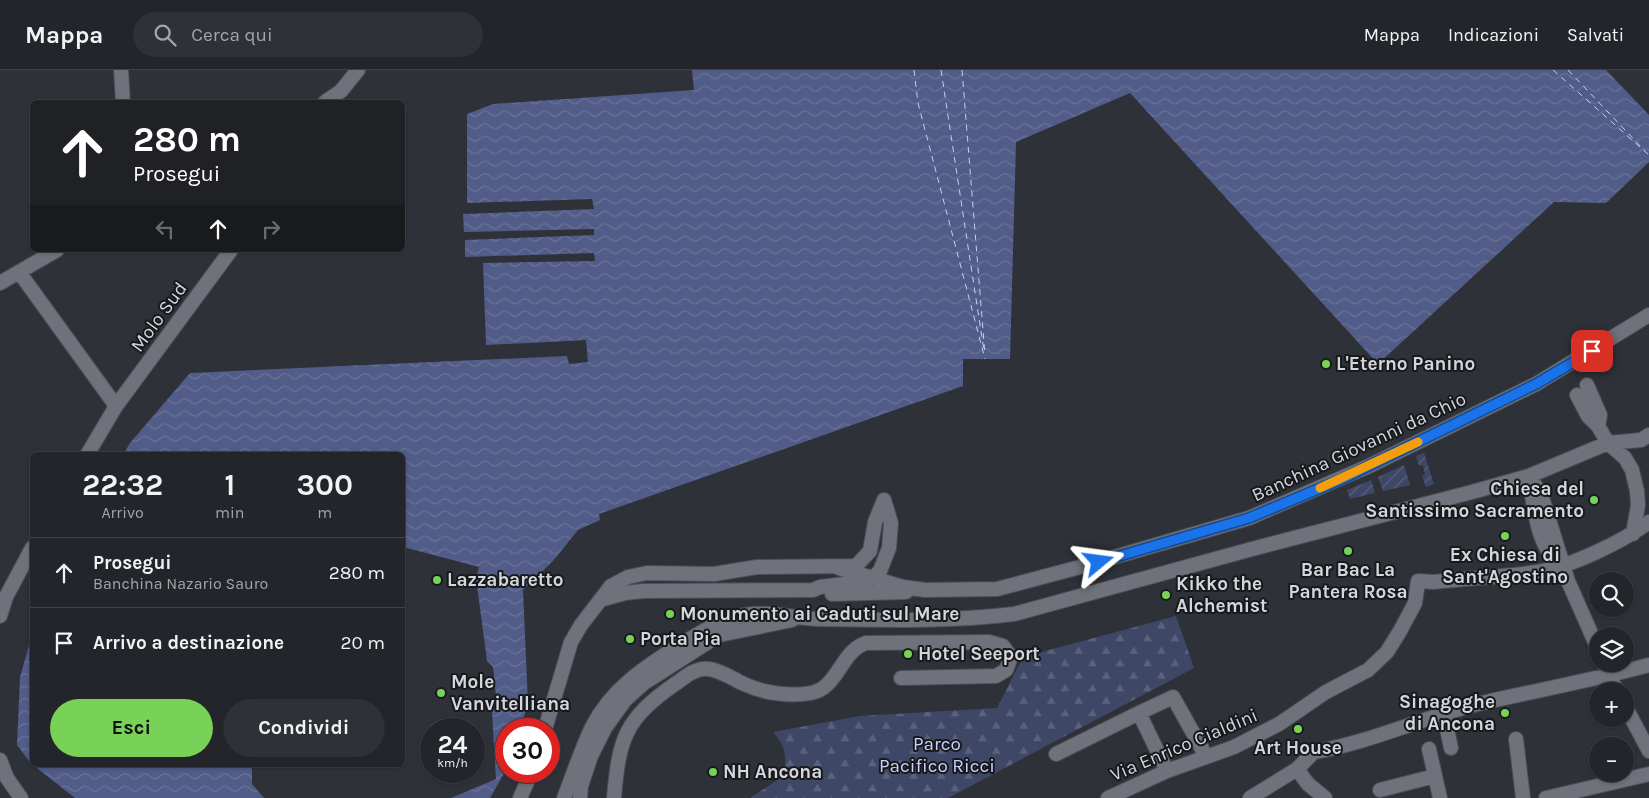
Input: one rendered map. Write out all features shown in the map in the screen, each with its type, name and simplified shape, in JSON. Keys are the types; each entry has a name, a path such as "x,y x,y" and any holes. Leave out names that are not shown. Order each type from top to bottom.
{"street":[{"path":"121,70 123,100"},
{"path":"328,100 340,91 358,70"},
{"path":"0,283 54,252"},
{"name":"Molo Sud","path":"89,452 116,406 230,252"},
{"path":"19,272 116,406"},
{"name":"Banchina Giovanni da Chio","path":"813,590 819,594 875,594 919,589 983,590 1009,587 1249,518 1369,466 1567,367 1649,315"},
{"path":"1587,385 1600,415 1598,426"},
{"path":"1577,395 1588,416 1598,426 1608,443 1625,458 1632,470 1636,484 1638,505 1633,534"},
{"path":"564,798 592,727 613,696 644,668 694,636 736,617 767,614 800,619 981,618 1014,614 1529,476 1608,443 1645,438"},
{"path":"1529,476 1539,529 1553,558 1563,565 1589,627"},
{"name":"Banchina Giovanni da Chio","path":"548,718 571,642 599,600 611,586 619,581 648,573 714,574 757,567 839,568 856,566 870,552 875,522 884,500 892,523 885,562 873,578 854,584 820,587 813,590 643,590 599,600"},
{"path":"1563,565 1633,534 1649,522"},
{"path":"0,616 6,597 30,552"},
{"path":"885,562 895,575 919,589"},
{"name":"Via Enrico Cialdini","path":"1108,798 1167,771 1234,747 1279,724 1326,692 1368,670 1387,652 1400,631 1415,603 1418,581 1434,582 1512,575 1563,565"},
{"name":"Banchina Giovanni da Chio","path":"839,568 919,589"},
{"path":"580,798 581,786 592,756 605,728 625,700 663,670 720,635 800,619"},
{"path":"614,798 617,763 627,731 648,703 691,673 708,669 721,672 760,690 808,694 825,686 850,654 866,643 989,642 1003,646 1011,657 1006,670 996,676 900,678"},
{"path":"1634,667 1649,665"},
{"path":"1250,798 1297,769 1314,752 1599,672"},
{"path":"1056,754 1173,697 1206,756"},
{"path":"1139,713 1167,771"},
{"path":"1444,715 1451,748"},
{"path":"1634,723 1649,752"},
{"path":"1516,739 1523,798"},
{"path":"1429,749 1440,798"},
{"path":"0,760 7,778 21,798"},
{"path":"1297,769 1308,784 1325,798"},
{"path":"1546,798 1649,774"},
{"path":"1380,790 1435,776"},
{"path":"520,798 527,783"}],"green space":[{"path":"1424,453 1434,484 1426,487 1422,476 1425,474 1423,465 1419,466 1416,456"},
{"path":"1404,465 1410,485 1383,491 1378,477"},
{"path":"1371,480 1375,493 1350,499 1347,490"},
{"name":"Parco Pacifico Ricci","path":"1176,616 1194,668 948,798 750,798 782,777 785,753 781,742 773,732 860,716 997,708 1023,657"}],"water":[{"path":"692,70 1606,70 1649,115 1649,162 1606,203 1554,202 1378,364 1130,93 1016,142 1010,359 963,359 963,386 599,514 600,520 578,530 553,561 523,590 528,704 524,718 495,718 495,762 492,712 497,706 493,667 487,661 476,578 479,567 405,548 405,452 125,452 130,443 190,373 567,356 569,364 588,362 586,340 486,345 483,263 595,261 594,253 465,257 465,240 594,235 594,229 464,232 463,214 594,209 592,199 467,203 467,114 493,104 694,90"},
{"path":"30,642 30,762 17,745 20,677"},
{"path":"36,767 250,767 252,784 264,798 75,798"},
{"path":"495,779 495,783 499,783 490,798 451,798"}],"ferry route":[{"path":"914,70 918,103 985,359"},
{"path":"941,70 984,351"},
{"path":"962,70 985,355"},
{"path":"1553,70 1649,155"},
{"path":"1568,70 1645,151"}],"slow traffic":[{"path":"1320,488 1418,442"}],"place":[{"name":"L'Eterno Panino","path":"1326,364"},
{"name":"Chiesa del Santissimo Sacramento","path":"1594,500"},
{"name":"Ex Chiesa di Sant'Agostino","path":"1505,536"},
{"name":"Bar Bac La Pantera Rosa","path":"1348,551"},
{"name":"Lazzabaretto","path":"437,580"},
{"name":"Kikko the Alchemist","path":"1166,595"},
{"name":"Monumento ai Caduti sul Mare","path":"670,614"},
{"name":"Porta Pia","path":"630,639"},
{"name":"Hotel Seeport","path":"908,654"},
{"name":"Mole Vanvitelliana","path":"441,693"},
{"name":"Sinagoghe di Ancona","path":"1505,713"},
{"name":"Art House","path":"1298,729"},
{"name":"NH Ancona","path":"713,772"}],"route":[{"path":"1099,562 1249,518 1342,479 1536,384 1592,351"}]}
